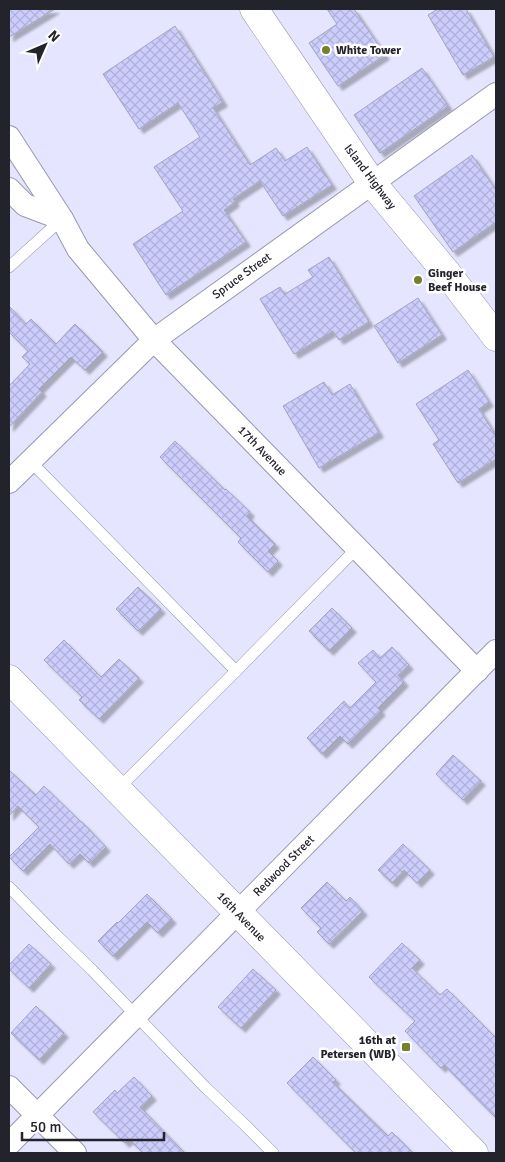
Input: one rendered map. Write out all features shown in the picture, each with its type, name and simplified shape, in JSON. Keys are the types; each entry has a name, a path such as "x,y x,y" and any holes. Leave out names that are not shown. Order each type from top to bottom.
{"street":[{"name":"Island Highway","path":"254,9 372,183 446,272 496,337"},
{"name":"Spruce Street","path":"9,482 154,340 496,94"},
{"name":"17th Avenue","path":"9,136 62,219 78,249 154,340 477,671"},
{"path":"9,189 25,205 62,219"},
{"name":"Redwood Street","path":"9,1144 496,651"},
{"name":"16th Avenue","path":"9,679 474,1153"},
{"path":"9,1087 75,1153"}],"lane":[{"path":"9,267 62,219"},
{"path":"30,461 236,671"},
{"path":"117,790 357,548"},
{"path":"9,887 136,1015 204,1087 273,1153"}],"building":[{"path":"9,9 55,9 9,37"},
{"path":"327,9 354,9 385,55 338,86 309,43 337,24"},
{"path":"438,9 466,9 494,57 463,75 428,15"},
{"path":"175,26 223,102 213,108 250,165 276,148 285,161 307,147 332,185 283,216 260,181 233,199 235,202 224,210 246,242 166,295 133,244 183,211 154,167 200,137 178,103 139,129 103,74"},
{"path":"422,68 448,106 380,153 354,115"},
{"path":"472,155 496,190 496,222 453,252 414,196"},
{"path":"329,257 369,322 339,340 333,331 294,354 260,299 280,287 285,294 313,277 308,270"},
{"path":"418,298 442,335 398,363 374,326"},
{"path":"9,306 26,324 31,319 56,344 75,324 103,352 85,370 71,357 39,389 42,392 9,427 9,386 30,364 22,357 28,351 9,332"},
{"path":"468,370 489,402 479,409 496,436 496,459 458,483 433,444 439,440 416,404"},
{"path":"324,382 332,395 350,384 379,433 319,468 283,406"},
{"path":"175,441 250,512 247,516 275,544 268,551 278,561 268,572 238,542 241,538 160,457"},
{"path":"138,587 161,609 138,631 116,609"},
{"path":"332,608 352,628 329,651 309,631"},
{"path":"64,640 101,677 119,659 139,678 99,719 79,700 82,697 44,660"},
{"path":"392,647 409,665 398,675 404,682 378,708 381,711 348,744 340,736 322,754 307,738 344,701 350,708 376,682 358,663 373,650 380,658"},
{"path":"453,755 481,781 463,800 436,774"},
{"path":"9,770 36,795 44,786 106,847 89,863 80,854 69,864 50,844 23,871 9,857 39,827 18,806 9,816"},
{"path":"403,844 430,870 417,883 404,870 392,883 378,870"},
{"path":"327,882 346,901 350,897 363,911 329,944 317,932 321,928 301,908"},
{"path":"147,894 172,919 158,933 147,922 113,956 98,941"},
{"path":"402,943 420,960 412,968 440,995 447,989 496,1038 496,1118 444,1065 441,1068 405,1031 415,1021 369,977"},
{"path":"29,944 51,964 29,988 9,969 9,965"},
{"path":"253,969 276,990 241,1028 218,1007"},
{"path":"36,1006 64,1033 39,1060 11,1033"},
{"path":"313,1057 336,1080 333,1082 388,1136 392,1132 413,1153 356,1153 287,1083"},
{"path":"134,1077 152,1096 140,1107 185,1153 143,1153 129,1139 125,1143 93,1112 115,1090 117,1093"}],"place":[{"name":"White Tower","path":"326,50"},
{"name":"Ginger Beef House","path":"418,280"},
{"name":"16th at Petersen (WB)","path":"406,1047"}]}
